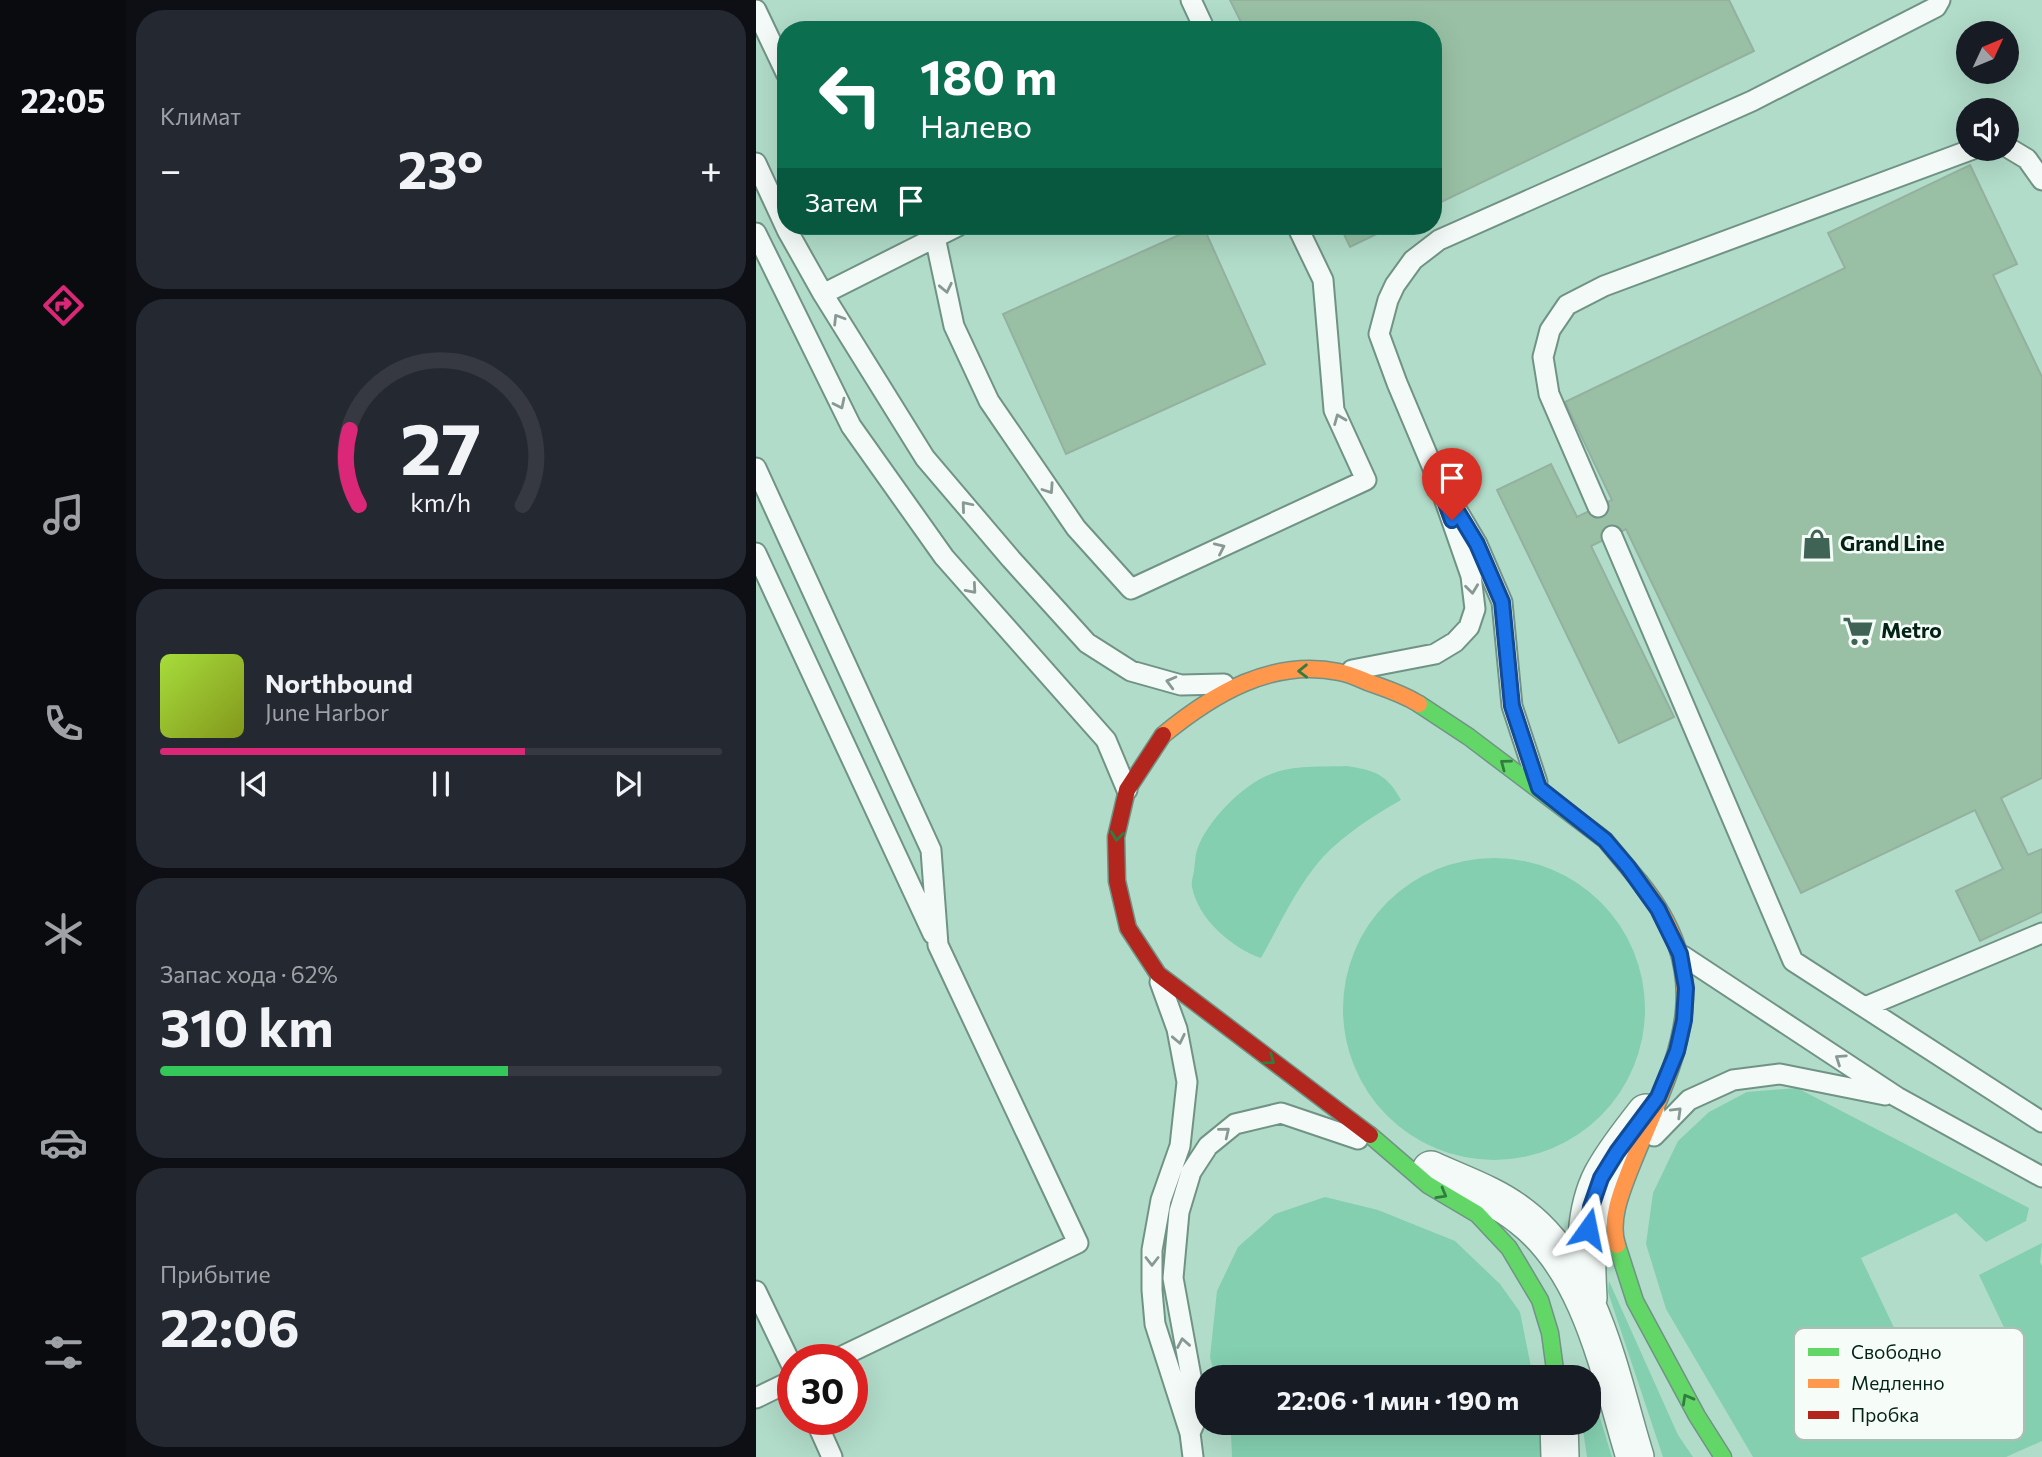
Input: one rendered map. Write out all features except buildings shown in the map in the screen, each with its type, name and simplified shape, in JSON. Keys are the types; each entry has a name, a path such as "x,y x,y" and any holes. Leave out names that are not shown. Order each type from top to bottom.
{"street":[{"path":"1554,1365 1550,1333 1540,1300 1509,1248 1477,1214 1428,1185 1390,1150 1158,974 1128,928 1116,881 1116,837 1127,790 1161,737 1185,717 1239,684 1267,673 1306,670 1339,672 1405,695 1469,737 1605,840 1658,909 1680,954 1686,988 1684,1020 1677,1051 1619,1197 1615,1238 1635,1301 1697,1416 1723,1457"},
{"path":"1589,1306 1585,1251 1591,1207 1601,1178 1658,1097"},
{"path":"1390,1150 1498,1201 1538,1229 1563,1259 1589,1306 1635,1457"},
{"path":"1559,1435 1560,1457"}],"lane":[{"path":"1191,0 1201,21"},
{"path":"1339,672 1435,654 1455,642 1469,627 1475,609 1471,576 1437,478 1397,383 1380,334 1388,300 1413,260 1439,240 1752,101 1936,7 1940,0"},
{"path":"756,10 777,54"},
{"path":"2019,154 2028,159 2042,180"},
{"path":"1598,507 1549,394 1543,356 1550,330 1567,305 1604,286 1956,155"},
{"path":"756,163 777,208"},
{"path":"756,233 851,426 944,557 1106,740 1127,790"},
{"path":"790,235 823,294 925,458 1087,643 1131,671 1181,685 1239,684"},
{"path":"823,294 923,235"},
{"path":"931,235 954,326 989,401 1076,528 1131,589 1366,480 1334,410 1323,280 1301,235"},
{"path":"756,468 931,850 938,945"},
{"path":"1437,478 1477,544 1502,602 1512,706 1539,788"},
{"path":"1612,536 1793,961 2042,1122"},
{"path":"756,553 1078,1243 867,1344"},
{"path":"1865,1007 2042,933"},
{"path":"1680,954 1897,1097 2042,1177"},
{"path":"1158,974 1177,1030 1187,1082 1180,1146 1161,1199 1152,1250 1152,1290 1155,1324 1190,1433 1194,1457"},
{"path":"1631,1162 1689,1100 1733,1080 1780,1074 1897,1097"},
{"path":"1190,1433 1198,1415 1172,1278 1174,1245 1179,1212 1191,1172 1208,1146 1235,1124 1281,1113 1390,1150"},
{"path":"759,1305 780,1344"},
{"path":"756,1398 777,1388"},
{"path":"822,1435 832,1457"}],"green space":[{"path":"1346,766 1379,775 1390,784 1401,800 1360,826 1323,857 1297,893 1261,958 1239,947 1218,931 1195,899 1192,881 1196,852 1208,828 1238,795 1271,774 1289,769"},
{"path":"1494,858 1523,861 1552,869 1578,883 1601,902 1620,925 1634,951 1642,980 1645,1009 1642,1038 1634,1067 1620,1093 1601,1116 1578,1135 1552,1149 1523,1157 1494,1160 1465,1157 1436,1149 1410,1135 1387,1116 1368,1093 1354,1067 1346,1038 1343,1009 1346,980 1354,951 1368,925 1387,902 1410,883 1436,869 1465,861"},
{"path":"1797,1088 2029,1208 2026,1221 1986,1242 1956,1213 1861,1258 1894,1328 1794,1328 1794,1440 2024,1440 2024,1328 2004,1328 1979,1275 2042,1243 2042,1441 2006,1457 1753,1457 1666,1309 1646,1244 1653,1193 1678,1141 1709,1112 1747,1092"},
{"path":"1325,1197 1378,1210 1455,1241 1500,1284 1520,1312 1531,1365 1212,1365 1210,1357 1217,1291 1238,1247 1275,1214"},
{"path":"1609,1281 1678,1435 1693,1457 1663,1457 1608,1292"},
{"path":"1601,1421 1612,1457 1587,1457 1584,1435 1601,1435"},
{"path":"1231,1435 1542,1435 1544,1457 1232,1457"}],"traffic: fast":[{"path":"1419,704 1469,737 1605,840 1640,882"},
{"path":"1370,1135 1428,1185 1477,1214 1509,1248 1540,1300 1550,1333 1554,1365"},
{"path":"1617,1245 1635,1301 1697,1416 1723,1457"}],"traffic: slow":[{"path":"1163,735 1223,693 1267,675 1290,670 1314,669 1343,673 1419,704"},
{"path":"1617,1245 1615,1226 1618,1205 1674,1058 1682,1024 1685,990 1680,955 1665,920 1640,882"}],"traffic: jam":[{"path":"1163,735 1127,790 1116,837 1117,881 1128,928 1158,974 1370,1135"}],"place":[{"name":"Grand Line","path":"1817,544"},
{"name":"Metro","path":"1858,631"}],"route":[{"path":"1452,520 1437,478 1477,544 1502,602 1512,706 1539,788 1605,840 1628,867 1658,909 1680,954 1686,988 1684,1020 1677,1051 1658,1097 1601,1178 1591,1207 1588,1229"}]}
